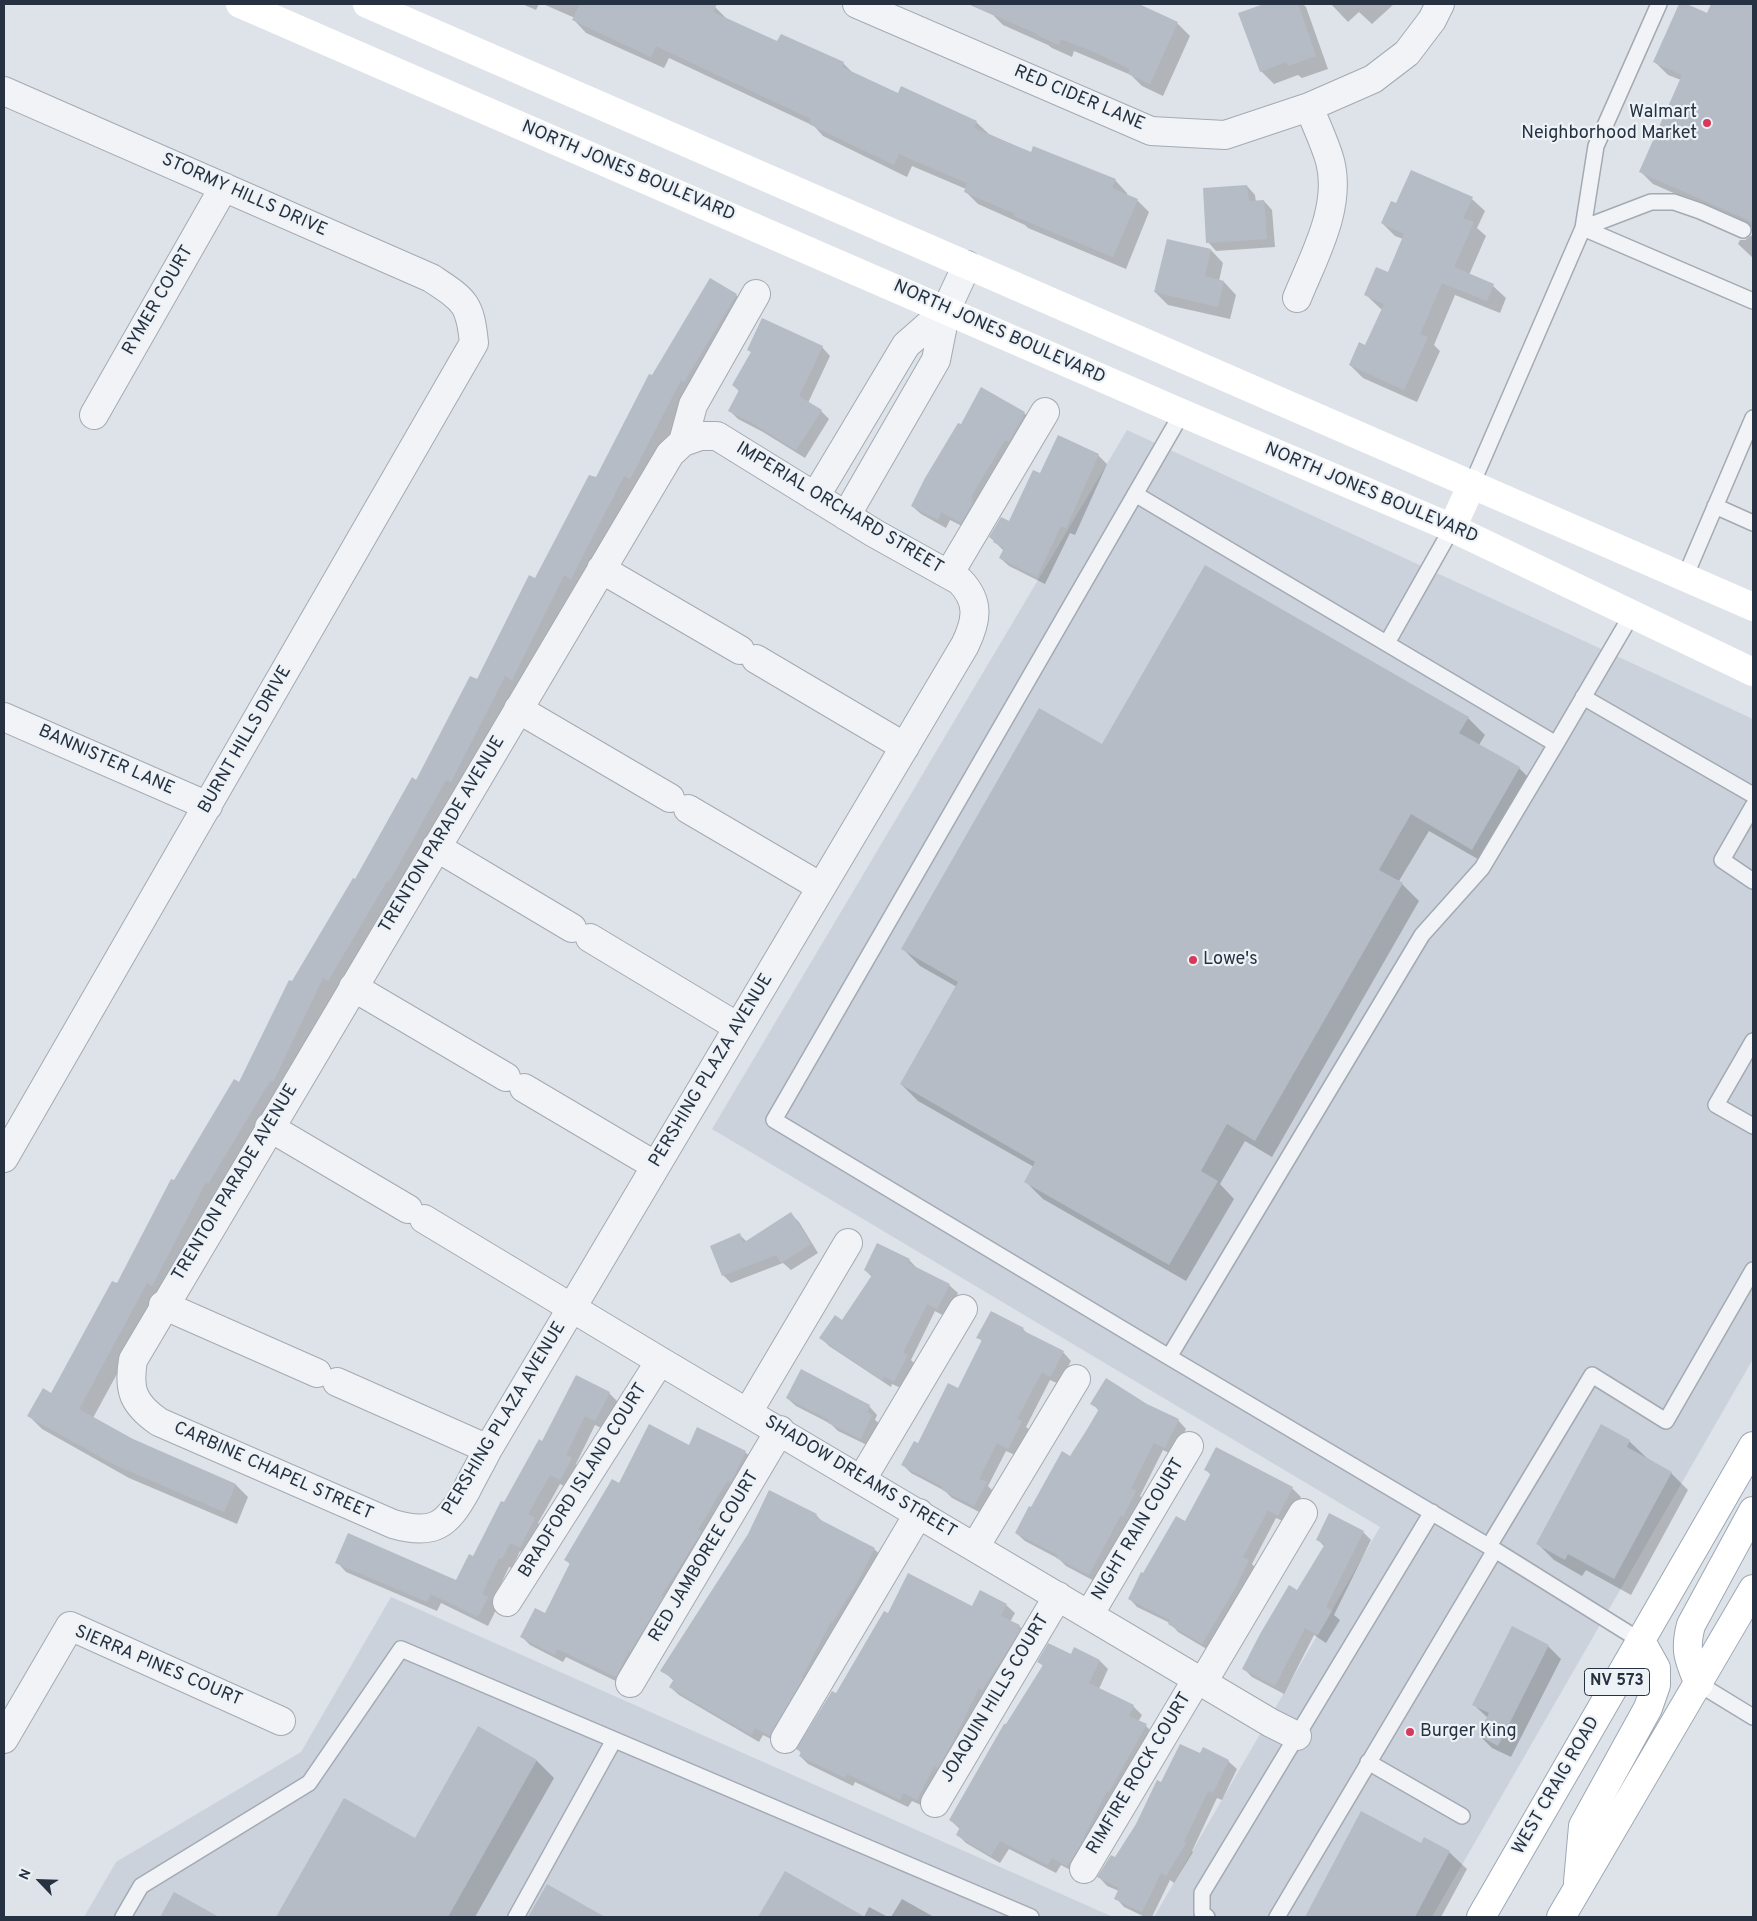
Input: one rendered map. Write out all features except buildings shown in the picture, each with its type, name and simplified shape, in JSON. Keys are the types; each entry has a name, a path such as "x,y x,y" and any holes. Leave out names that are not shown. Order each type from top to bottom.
{"main road":[{"name":"NORTH JONES BOULEVARD","path":"240,4 1182,413 1452,528 1753,672"},
{"path":"367,4 1753,607"},
{"path":"1452,528 1472,484"},
{"name":"WEST CRAIG ROAD","path":"1481,1917 1753,1446"},
{"path":"1698,1684 1690,1661 1687,1641 1691,1625 1753,1511"},
{"path":"1561,1917 1753,1589"},
{"path":"1578,1889 1583,1826 1648,1708 1656,1685 1656,1668 1641,1640"}],"street":[{"name":"RED CIDER LANE","path":"857,4 1151,131 1225,135 1309,107 1373,79 1407,53 1432,20 1440,4"},
{"name":"STORMY HILLS DRIVE","path":"4,91 431,278 460,297 472,318"},
{"path":"1297,298 1326,227 1332,196 1330,162 1309,107"},
{"name":"RYMER COURT","path":"94,415 224,187"},
{"path":"846,516 936,360 946,310 967,264"},
{"name":"TRENTON PARADE AVENUE","path":"130,1377 133,1360 163,1305 670,454 682,442 693,406 756,294"},
{"path":"815,497 906,345 946,310"},
{"name":"BURNT HILLS DRIVE","path":"4,1158 474,343 472,318"},
{"path":"949,574 1045,412"},
{"name":"IMPERIAL ORCHARD STREET","path":"682,442 700,436 717,436 846,516 960,581 974,601 975,614"},
{"path":"602,569 904,747"},
{"name":"PERSHING PLAZA AVENUE","path":"442,1524 453,1513 488,1449 965,645 972,631 975,614"},
{"path":"518,708 821,887"},
{"name":"BANNISTER LANE","path":"4,717 208,806"},
{"path":"436,847 738,1027"},
{"path":"353,987 656,1166"},
{"name":"SHADOW DREAMS STREET","path":"269,1127 660,1361 1297,1736"},
{"path":"748,1412 848,1243"},
{"path":"163,1305 488,1449"},
{"path":"862,1479 963,1309"},
{"name":"BRADFORD ISLAND COURT","path":"507,1602 660,1361"},
{"name":"CARBINE CHAPEL STREET","path":"130,1377 132,1393 139,1404 146,1413 159,1422 393,1524 410,1529 442,1524"},
{"path":"975,1547 1076,1379"},
{"name":"RED JAMBOREE COURT","path":"630,1683 780,1430"},
{"name":"NIGHT RAIN COURT","path":"1090,1615 1190,1446"},
{"path":"785,1739 919,1513"},
{"name":"RIMFIRE ROCK COURT","path":"1084,1869 1303,1513"},
{"name":"JOAQUIN HILLS COURT","path":"935,1802 1058,1596"},
{"name":"SIERRA PINES COURT","path":"4,1739 70,1626 281,1721"}],"lane":[{"path":"1472,484 1584,228 1596,146 1659,4"},
{"path":"1584,228 1651,202 1674,202 1743,230"},
{"path":"1584,228 1753,301"},
{"path":"1182,413 774,1120 1432,1512 1641,1640"},
{"path":"1685,577 1753,418"},
{"path":"1135,494 1556,744"},
{"path":"1715,506 1753,522"},
{"path":"1387,643 1452,528"},
{"path":"1169,1357 1422,935 1482,868 1632,614"},
{"path":"1583,697 1753,795"},
{"path":"1753,806 1722,860 1753,881"},
{"path":"1753,1041 1716,1106 1753,1126"},
{"path":"1277,1917 1592,1375 1666,1421 1753,1270"},
{"path":"1207,1917 1202,1913 1202,1893 1432,1512"},
{"path":"123,1917 141,1886 309,1783 401,1649 1031,1917"},
{"path":"1698,1684 1753,1717"},
{"path":"516,1917 614,1740"},
{"path":"1368,1762 1462,1816"}],"shaded area":[{"path":"1127,430 1753,719 1753,1359 1432,1917 1154,1917 1380,1527 712,1129"},
{"path":"391,1597 1113,1917 84,1917 116,1862 301,1752"}],"place":[{"name":"Walmart Neighborhood Market","path":"1707,123"},
{"name":"Lowe's","path":"1193,960"},
{"name":"Burger King","path":"1410,1732"}]}
